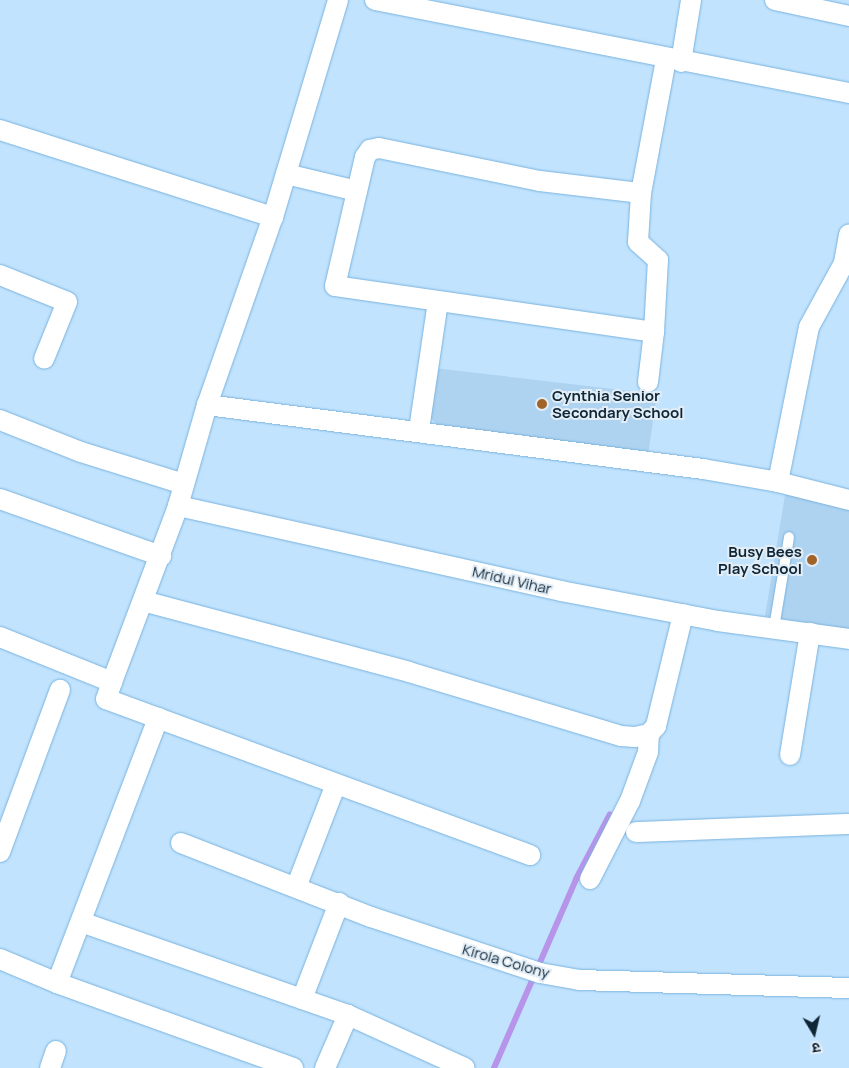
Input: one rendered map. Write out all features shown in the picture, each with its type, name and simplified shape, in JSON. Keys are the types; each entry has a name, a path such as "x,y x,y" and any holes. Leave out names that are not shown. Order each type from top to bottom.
{"street":[{"path":"338,0 273,217 207,405 178,506 161,556 106,699 530,855"},
{"path":"375,0 849,93"},
{"path":"648,382 654,332 658,260 638,242 641,193 691,0"},
{"path":"774,0 849,16"},
{"path":"0,130 273,217"},
{"path":"641,193 540,180 379,148 370,150 365,156 335,286 654,332"},
{"path":"286,174 357,191"},
{"path":"778,482 809,327 844,263 849,234"},
{"path":"0,274 67,302 44,359"},
{"path":"420,430 438,301"},
{"path":"207,405 420,430 778,482 849,500"},
{"path":"0,420 65,446 184,484"},
{"path":"0,499 161,556"},
{"name":"Mridul Vihar","path":"178,506 561,591 683,614 849,639"},
{"path":"143,601 409,672 621,736 649,734"},
{"path":"590,878 630,800 648,752 649,734 656,726 683,614"},
{"path":"790,755 810,633"},
{"path":"0,637 112,682"},
{"path":"0,852 60,690"},
{"path":"57,983 158,718"},
{"path":"297,885 336,784"},
{"path":"636,832 849,824"},
{"name":"Kirola Colony","path":"181,843 297,885 339,903 535,972 589,980 849,988"},
{"path":"302,999 339,903"},
{"path":"81,922 348,1015 465,1068"},
{"path":"0,959 57,983 293,1068"},
{"path":"326,1068 348,1015"}],"lane":[{"path":"774,628 789,537"}],"shaded area":[{"name":"Cynthia Senior Secondary School","path":"434,368 657,394 648,455 438,426 428,415"},
{"name":"Busy Bees Play School","path":"786,489 849,504 849,630 765,616"}],"waterway":[{"path":"494,1068 576,879 610,814"}],"place":[{"name":"Cynthia Senior Secondary School","path":"542,404"},
{"name":"Busy Bees Play School","path":"812,560"}]}
